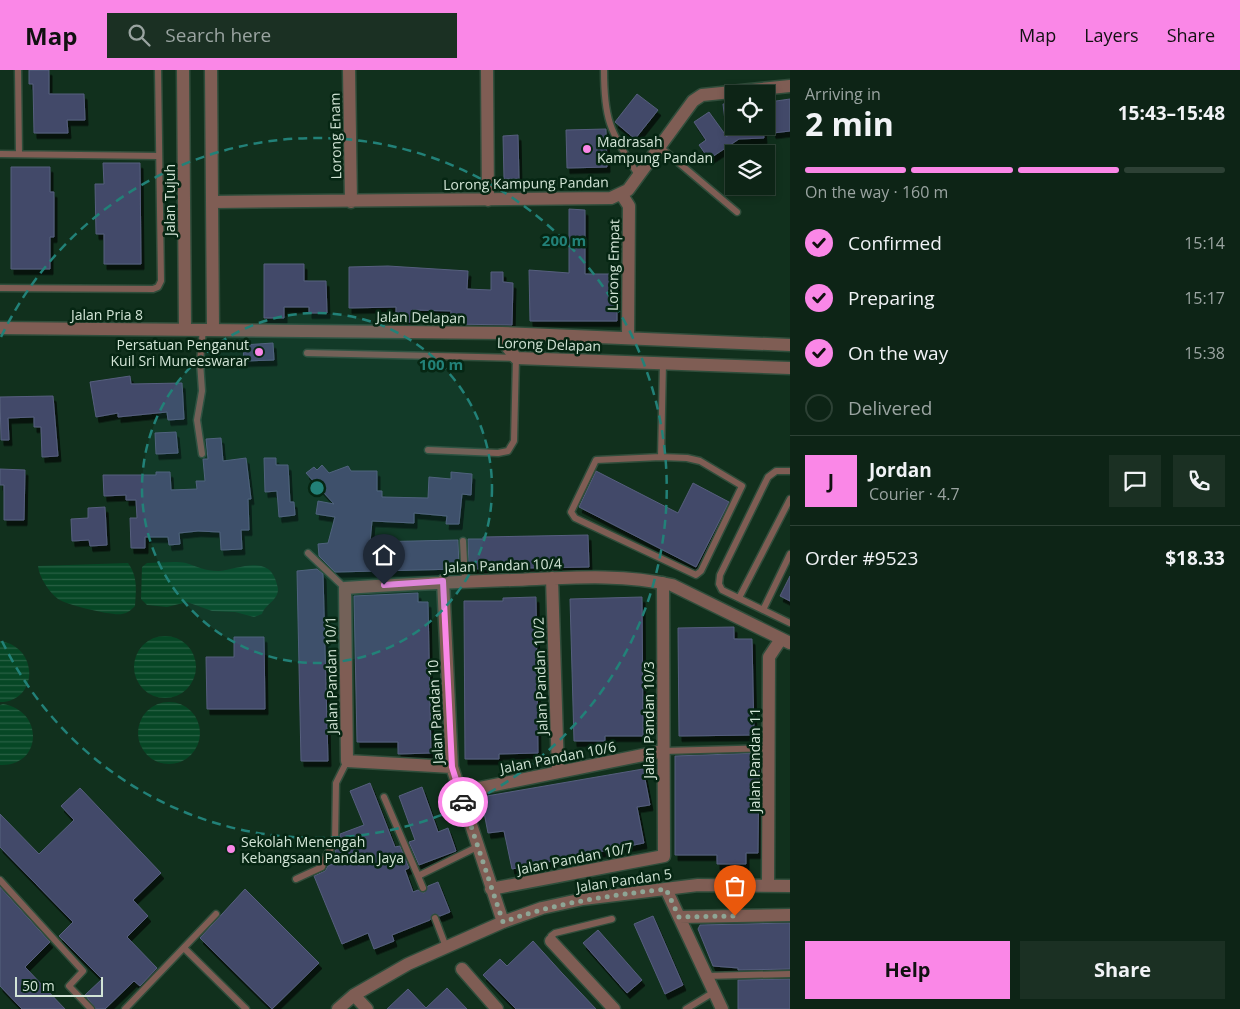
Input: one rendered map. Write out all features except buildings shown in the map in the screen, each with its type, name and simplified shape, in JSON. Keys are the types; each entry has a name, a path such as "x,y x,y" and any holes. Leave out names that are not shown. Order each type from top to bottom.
{"street":[{"name":"Jalan Tujuh","path":"184,70 186,329"},
{"path":"208,329 214,202 211,70"},
{"name":"Lorong Enam","path":"349,70 351,202"},
{"path":"486,70 488,200"},
{"name":"Lorong Kampung Pandan","path":"214,202 611,198 622,195 639,175 693,101 702,95 715,92 790,86"},
{"name":"Lorong Empat","path":"622,195 629,206 628,338"},
{"name":"Jalan Pria 8","path":"0,328 208,329"},
{"name":"Jalan Delapan","path":"208,329 502,333 628,338"},
{"path":"502,333 505,344 516,358"},
{"path":"628,338 790,345"},
{"path":"663,340 663,363"},
{"name":"Lorong Delapan","path":"516,358 790,368"},
{"name":"Jalan Pandan 10/4","path":"345,588 443,581 465,582 606,576 672,585 785,641"},
{"name":"Jalan Pandan 10/2","path":"552,578 558,772"},
{"name":"Jalan Pandan 10","path":"443,581 452,767 503,922"},
{"name":"Jalan Pandan 10/3","path":"663,583 664,856"},
{"name":"Jalan Pandan 10/1","path":"345,588 346,761"},
{"name":"Jalan Pandan 11","path":"768,886 769,657 785,641"},
{"name":"Jalan Pandan 10/6","path":"460,792 663,752"},
{"path":"346,761 452,767"},
{"name":"Jalan Pandan 10/7","path":"491,889 664,856"},
{"name":"Jalan Pandan 5","path":"338,1009 354,995 408,964 503,922 542,908 583,899 698,885 790,886"},
{"path":"666,889 722,1009"},
{"path":"679,917 790,915"},
{"path":"551,941 614,1009"},
{"path":"462,969 498,1009"},
{"path":"354,995 367,1009"}],"lane":[{"path":"18,70 20,154"},
{"path":"0,288 152,289 158,287 161,280 158,70"},
{"path":"604,70 604,104 611,130 639,175"},
{"path":"660,146 737,212"},
{"path":"0,154 158,156"},
{"path":"202,454 197,420 202,391 200,362 208,329"},
{"name":"Lorong Delapan","path":"307,353 516,358"},
{"path":"428,450 498,452 508,450 514,441 516,358"},
{"path":"661,457 663,363"},
{"path":"661,457 687,458 700,461 742,486 701,572 696,575 575,518 571,512 596,460 661,457"},
{"path":"790,471 776,471 768,477 720,575 719,584 722,590 790,623"},
{"path":"739,598 790,499"},
{"path":"463,541 465,582"},
{"path":"308,552 345,588"},
{"path":"763,610 790,554"},
{"path":"663,752 769,748"},
{"name":"Jalan Pandan 10/1","path":"296,879 322,867 326,856 335,842 336,783 346,761"},
{"path":"384,797 423,888"},
{"path":"418,876 478,847"},
{"path":"0,880 83,971 69,986 91,1009"},
{"path":"125,1009 216,914"},
{"path":"436,918 446,947"},
{"path":"551,941 551,936 554,933 612,919"},
{"path":"184,948 246,1009"},
{"path":"706,976 790,974"},
{"path":"686,1009 714,992"}],"shaded area":[{"path":"182,562 214,571 257,565 270,571 274,576 278,589 276,597 262,614 254,617 235,612 212,611 187,602 167,607 147,605 141,599 142,567 147,563"},
{"path":"128,563 135,578 135,606 122,614 100,612 58,599 45,584 38,566"},
{"path":"165,636 177,639 187,645 193,655 196,667 193,679 187,689 177,695 165,698 153,695 143,689 137,679 134,667 137,655 143,645 153,639"},
{"path":"0,641 13,645 22,653 28,663 29,674 27,684 22,693 13,700 0,702"},
{"path":"169,702 181,705 191,711 197,721 200,733 197,745 191,755 181,761 169,764 157,761 147,755 141,745 138,733 141,721 147,711 157,705"},
{"path":"3,704 17,709 26,717 32,727 33,738 30,748 24,757 14,763 0,765 0,705"}],"way so far":[{"path":"463,802 503,922 542,908 583,899 666,889 679,917 735,916"}],"place":[{"name":"Madrasah Kampung Pandan","path":"587,149"},
{"name":"Persatuan Penganut Kuil Sri Muneeswarar","path":"259,352"},
{"name":"Sekolah Menengah Kebangsaan Pandan Jaya","path":"231,849"}],"route":[{"path":"384,585 443,581 452,767 463,802"}]}
